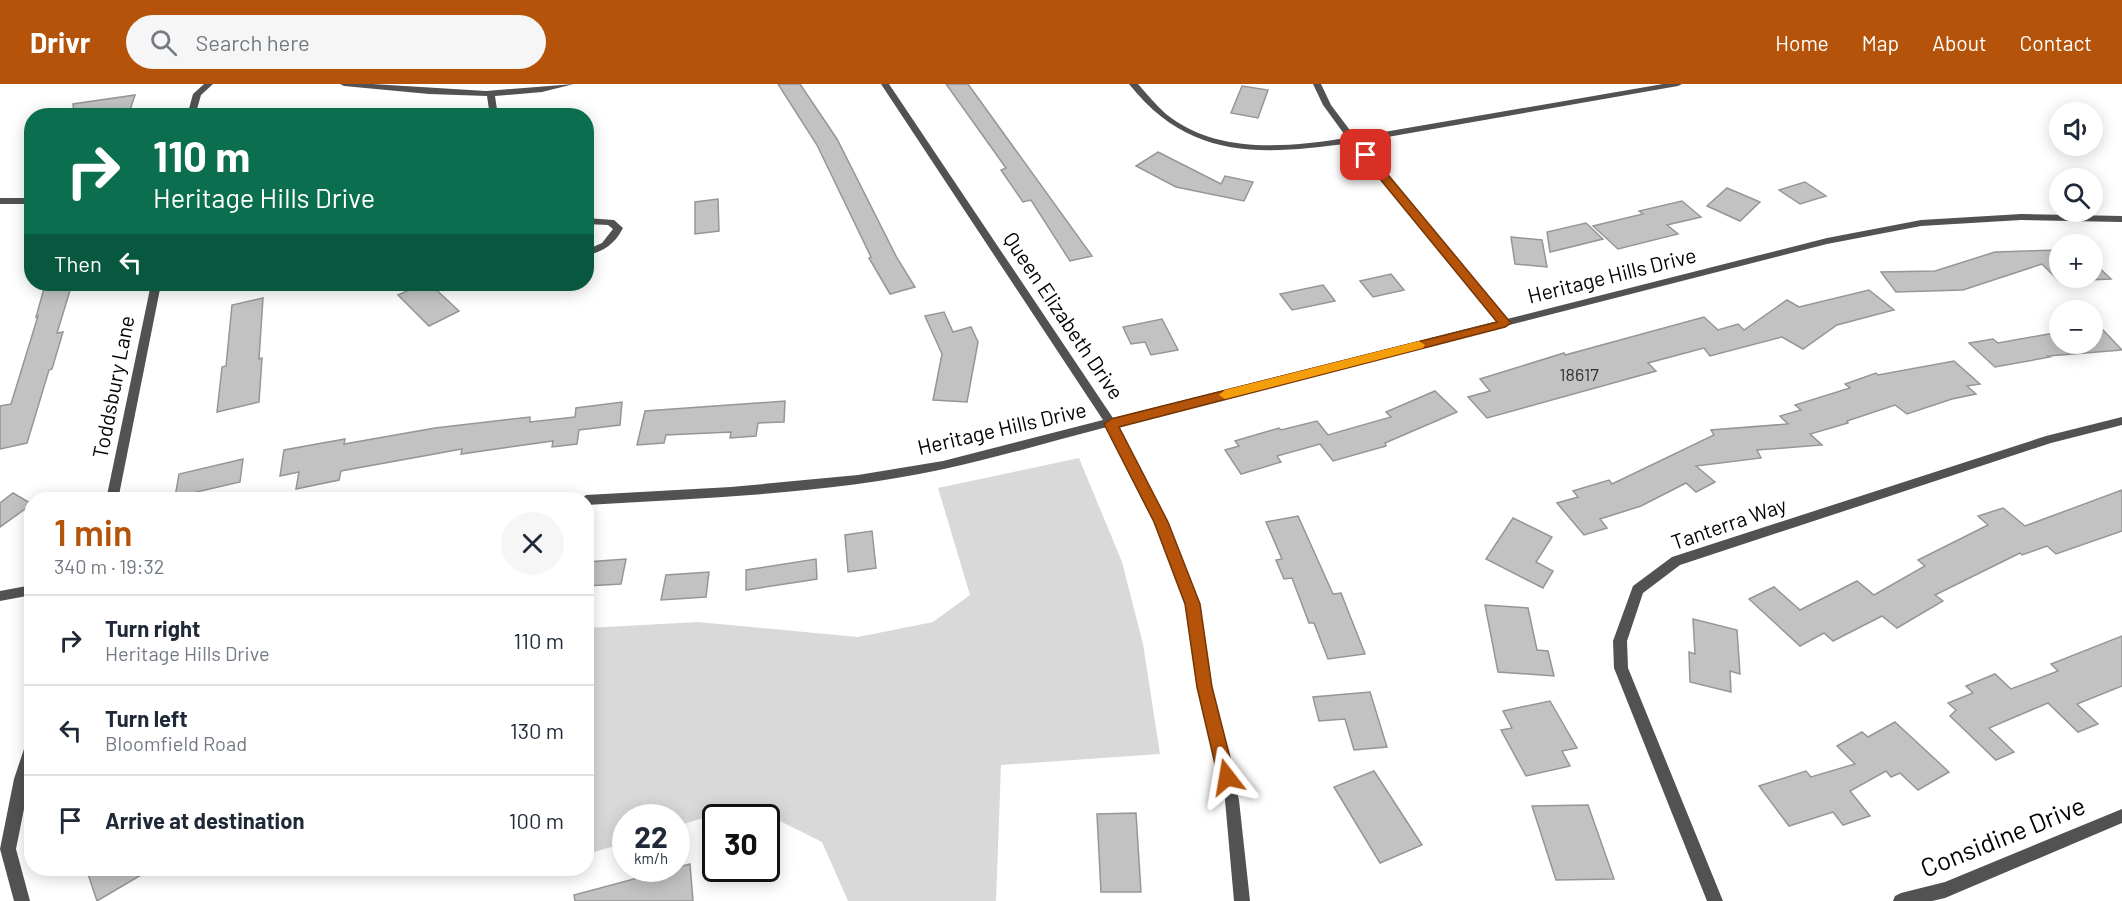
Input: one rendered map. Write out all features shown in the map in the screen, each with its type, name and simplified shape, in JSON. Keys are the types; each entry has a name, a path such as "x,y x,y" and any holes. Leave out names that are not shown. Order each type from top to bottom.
{"street":[{"path":"193,108 197,94 209,84"},
{"path":"344,84 491,95 523,94 570,84"},
{"name":"Queen Elizabeth Drive","path":"885,84 1111,424 1161,522 1193,604 1205,687 1232,800 1242,901"},
{"path":"1133,84 1165,117 1186,130 1223,143 1265,150 1299,148 1353,140 1678,84"},
{"path":"1317,84 1327,105 1353,140 1505,323"},
{"path":"491,95 493,108"},
{"path":"0,201 24,201"},
{"name":"Heritage Hills Drive","path":"594,500 731,492 858,480 943,465 1827,241 1921,223 2021,217 2122,219"},
{"path":"594,221 611,222 618,228 612,240 601,249 594,251"},
{"name":"Toddsbury Lane","path":"114,492 155,291"},
{"name":"Tanterra Way","path":"1715,901 1621,668 1620,641 1638,590 1676,561 2050,439 2122,421"},
{"path":"0,596 24,592"},
{"path":"22,901 8,849 24,770"},
{"name":"Considine Drive","path":"1901,901 1945,890 2122,816"}],"shaded area":[{"path":"1079,458 1122,562 1143,644 1160,754 1001,765 996,901 848,901 822,842 780,821 780,804 702,804 702,818 690,822 690,804 612,804 612,847 594,852 594,628 698,622 858,637 933,622 970,595 938,488"}],"building":[{"path":"778,84 800,84 837,139 897,258 915,287 890,294 869,258 871,257 817,145"},
{"path":"946,84 968,84 1092,256 1070,261 1031,200 1023,202 1001,170 1006,168"},
{"path":"1242,86 1268,90 1258,118 1231,113"},
{"path":"135,95 131,108 73,108 73,104"},
{"path":"1158,152 1221,184 1225,176 1253,182 1244,201 1176,187 1136,166"},
{"path":"1805,182 1826,196 1800,204 1779,190"},
{"path":"1727,188 1760,202 1740,221 1707,206"},
{"path":"718,199 719,231 695,234 695,202"},
{"path":"1682,201 1701,217 1667,225 1678,234 1618,249 1593,226 1643,214 1639,211"},
{"path":"1586,223 1603,239 1550,252 1547,232"},
{"path":"1511,237 1542,240 1547,267 1515,264"},
{"path":"2049,250 2049,271 2042,264 1963,290 1896,292 1881,272 1935,271 1995,252"},
{"path":"2103,271 2111,279 2103,279"},
{"path":"1391,274 1404,290 1373,297 1360,281"},
{"path":"1323,285 1335,301 1292,310 1280,294"},
{"path":"1869,290 1894,310 1837,325 1803,349 1782,337 1710,356 1704,348 1648,363 1656,371 1487,418 1468,397 1490,391 1480,379 1564,353 1565,355 1704,317 1718,330 1738,324 1744,330 1787,300 1799,307"},
{"path":"43,291 70,291 57,333 63,332 27,443 0,449 0,406 11,404 38,316 36,317"},
{"path":"407,291 438,291 459,311 429,326 398,295"},
{"path":"263,298 259,402 217,412 222,367 226,366 232,305"},
{"path":"944,312 953,332 971,327 978,342 967,402 933,400 942,354 925,316"},
{"path":"1162,319 1178,350 1151,355 1145,342 1131,344 1123,327"},
{"path":"2103,330 2122,350 2103,352"},
{"path":"2049,334 2049,354 2073,354 2048,356 2050,357 1995,367 1969,343 1993,339 1998,343"},
{"path":"1954,361 1980,384 1967,386 1976,394 1952,399 1907,414 1895,405 1847,421 1848,423 1810,434 1822,445 1757,450 1761,458 1696,466 1715,482 1696,492 1686,483 1641,506 1600,519 1607,528 1584,535 1557,503 1578,497 1573,491 1609,480 1612,484 1714,435 1711,430 1788,424 1780,416 1801,410 1795,405 1850,388 1845,384 1876,373 1878,375"},
{"path":"1435,391 1457,412 1385,443 1386,446 1333,461 1320,444 1277,456 1281,462 1241,474 1225,450 1239,446 1235,441 1279,428 1281,430 1317,421 1328,435 1391,417 1386,412"},
{"path":"785,401 784,422 758,423 756,436 730,438 731,432 666,435 664,443 637,445 645,411"},
{"path":"622,402 620,425 579,430 577,444 552,447 553,441 461,454 462,449 341,471 339,480 296,489 299,472 280,476 284,450 345,439 344,444 435,428 530,417 530,422 575,417 576,408"},
{"path":"243,459 240,482 197,492 176,492 179,474"},
{"path":"2122,490 2122,531 2056,554 2047,546 2022,555 2020,553 1935,595 1943,601 1897,628 1882,616 1833,641 1824,633 1800,646 1749,599 1774,587 1800,610 1857,581 1874,595 1925,566 1918,560 1988,525 1978,516 2003,508 2025,526"},
{"path":"13,493 24,499 24,510 0,527 0,503"},
{"path":"1298,516 1333,594 1341,593 1365,654 1328,659 1314,623 1309,623 1292,578 1284,579 1276,560 1282,559 1266,522"},
{"path":"1513,518 1552,537 1536,562 1553,571 1543,588 1486,559"},
{"path":"872,531 876,568 848,572 845,535"},
{"path":"626,559 621,584 594,586 594,561"},
{"path":"816,559 817,579 746,590 746,570"},
{"path":"709,572 706,597 661,600 666,575"},
{"path":"1485,605 1528,608 1537,650 1548,651 1554,676 1498,672"},
{"path":"1693,619 1737,630 1740,674 1730,671 1731,692 1690,682 1689,652 1695,654"},
{"path":"2122,636 2122,686 2077,704 2098,724 2078,732 2048,703 1989,728 2014,752 1996,760 1950,716 1956,710 1948,703 1973,693 1966,686 1995,674 2011,689 2058,671 2051,664"},
{"path":"1370,692 1387,747 1354,750 1345,719 1319,721 1313,697"},
{"path":"1550,701 1577,748 1562,751 1570,766 1526,776 1501,730 1512,728 1503,711"},
{"path":"1895,722 1949,772 1918,790 1900,773 1891,777 1886,771 1850,791 1870,816 1843,825 1833,812 1789,826 1759,786 1806,771 1811,777 1855,764 1837,746 1862,732 1868,737"},
{"path":"1374,771 1422,845 1380,863 1334,787"},
{"path":"1588,805 1614,879 1556,880 1532,806"},
{"path":"1136,813 1141,892 1101,892 1097,814"},
{"path":"690,864 693,901 575,901 574,895 623,882 690,882"},
{"path":"89,876 139,876 97,901"}],"slow traffic":[{"path":"1225,395 1419,345"}],"route":[{"path":"1227,777 1205,687 1193,604 1161,522 1111,424 1505,323 1366,155"}]}
